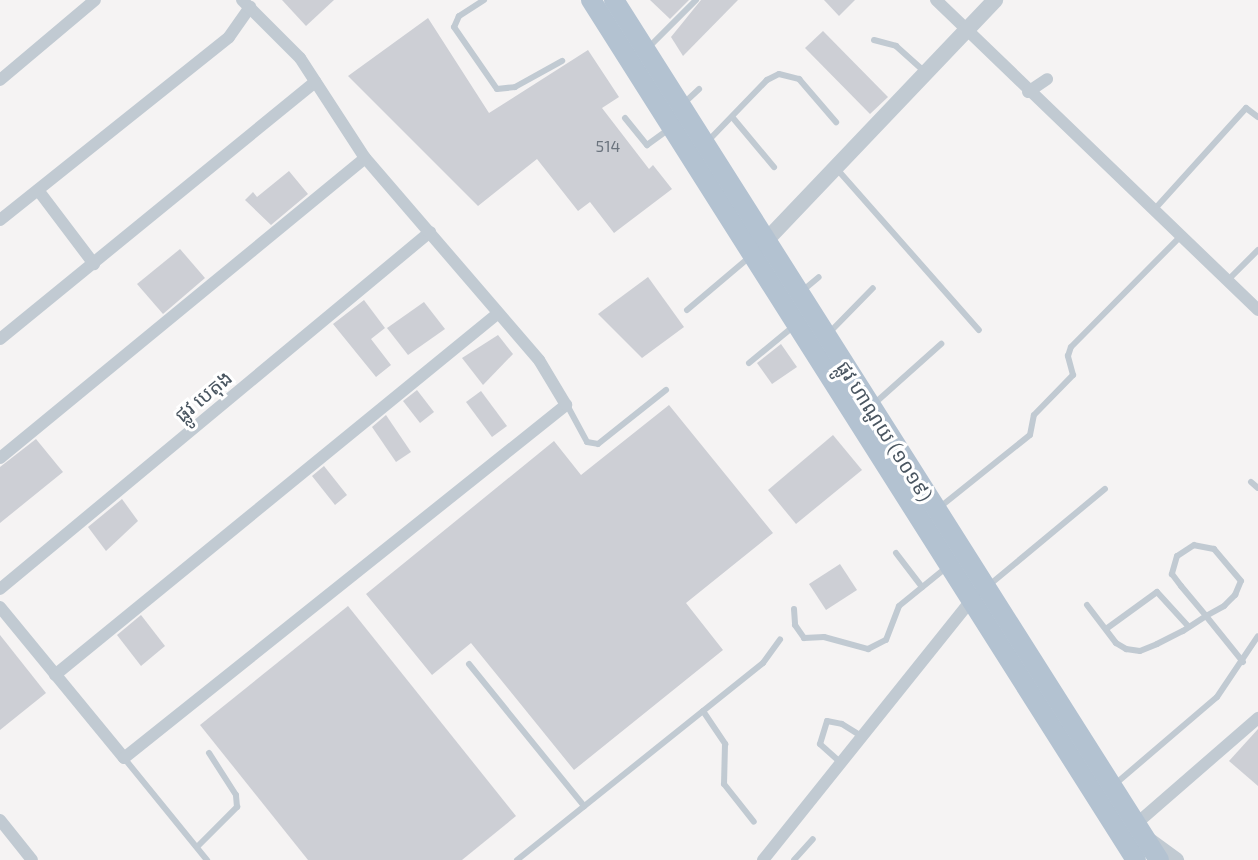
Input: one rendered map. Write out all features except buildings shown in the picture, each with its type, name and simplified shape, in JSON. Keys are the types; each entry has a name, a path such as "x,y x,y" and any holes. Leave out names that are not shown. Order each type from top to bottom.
{"main road":[{"name":"ផ្លូវ ហាណូយ (១០១៩)","path":"591,0 809,349 969,599 1136,842 1159,860"},
{"name":"ផ្លូវ ហាណូយ (១០១៩)","path":"614,0 869,407 1112,787 1136,842"}],"street":[{"path":"0,80 95,0"},
{"path":"936,0 1028,92 1258,310"},
{"path":"751,256 995,0"},
{"path":"0,220 229,37 246,4 300,58 365,158 430,232 496,315 539,360 566,405 124,758 0,607"},
{"path":"1028,92 1047,79"},
{"path":"0,339 315,82"},
{"path":"0,458 365,158"},
{"path":"38,190 94,264"},
{"name":"ផ្លូវ បេតុង","path":"0,589 430,232"},
{"path":"55,675 496,315"},
{"path":"768,858 840,762 969,599 986,587"},
{"path":"1176,860 1136,842 1258,718"},
{"path":"0,820 32,860"}],"lane":[{"path":"484,0 459,16 454,27 497,89 515,87 562,61"},
{"path":"645,51 696,0"},
{"path":"874,40 896,46 926,73"},
{"path":"704,145 733,118 767,80 788,74 799,79 836,122"},
{"path":"680,106 699,89"},
{"path":"1153,212 1246,108 1258,117"},
{"path":"625,118 647,145 671,128"},
{"path":"733,118 774,167"},
{"path":"836,168 979,330"},
{"path":"936,510 1030,435 1034,415 1073,375 1068,356 1071,347 1180,237"},
{"path":"1227,281 1258,250"},
{"path":"687,310 751,256"},
{"path":"798,294 819,277"},
{"path":"809,349 873,288"},
{"path":"749,363 794,325"},
{"path":"869,407 941,344"},
{"path":"566,405 587,441 598,444 666,390"},
{"path":"1251,482 1258,488"},
{"path":"986,587 1105,489"},
{"path":"1087,605 1116,643 1140,651 1189,627 1206,616 1235,595 1241,581 1214,549 1194,545 1177,556 1172,574 1206,616 1243,662"},
{"path":"896,553 922,587"},
{"path":"794,609 795,625 804,638 824,637 868,649 886,640 899,606 948,567"},
{"path":"1106,630 1157,592 1189,627"},
{"path":"1112,787 1217,697 1243,662 1258,636"},
{"path":"517,860 763,663 780,640"},
{"path":"469,664 584,806"},
{"path":"703,711 725,744 724,784 754,822"},
{"path":"840,762 820,744 827,721 842,724 861,736"},
{"path":"196,847 237,807 236,795 209,753"},
{"path":"124,758 207,860"},
{"path":"794,860 813,839"},
{"path":"525,854 530,860"}]}
